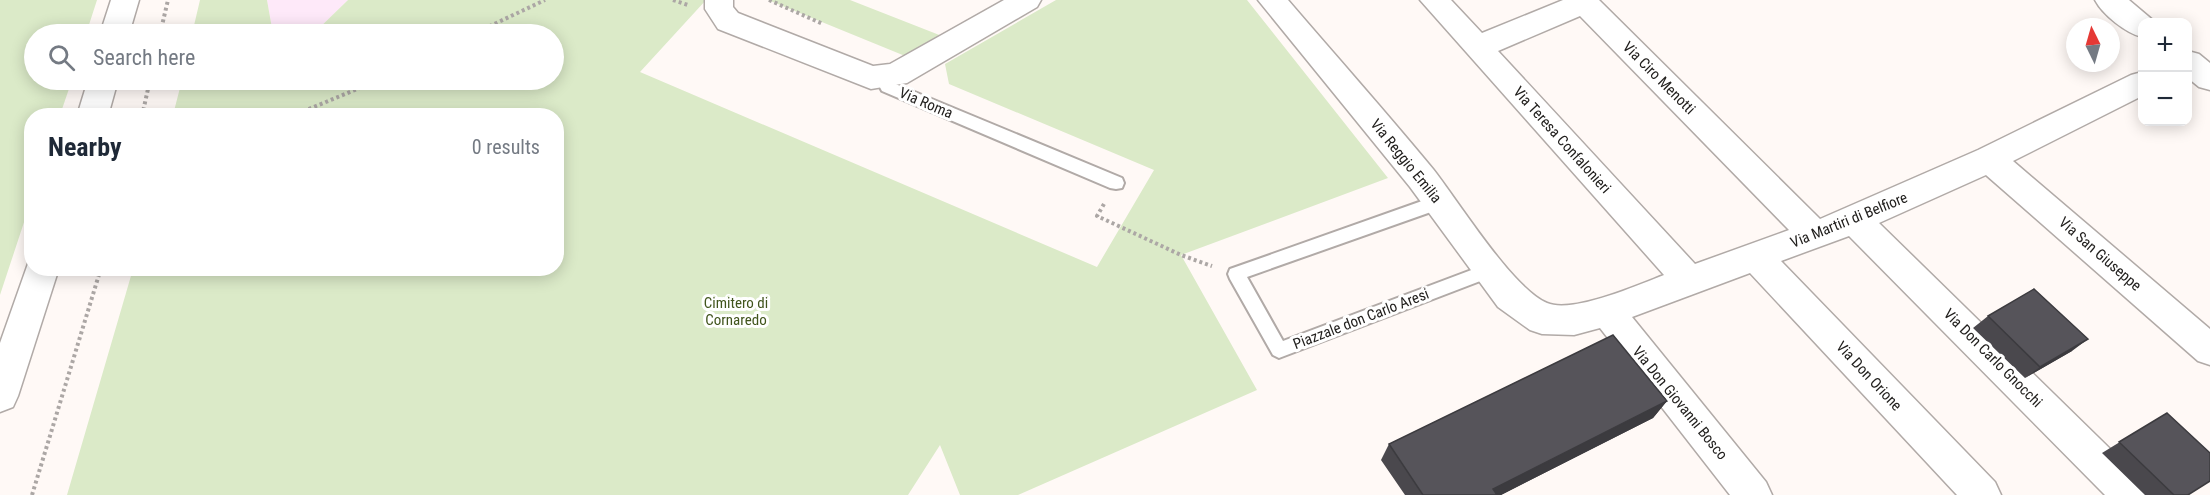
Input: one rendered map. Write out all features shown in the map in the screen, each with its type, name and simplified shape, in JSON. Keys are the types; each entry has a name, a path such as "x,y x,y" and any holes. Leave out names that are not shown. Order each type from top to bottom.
{"street":[{"name":"Via Roma","path":"718,0 718,9 728,21 863,77 883,78"},
{"path":"883,78 904,71 1027,0"},
{"name":"Via Reggio Emilia","path":"1272,0 1439,202 1510,297 1542,319"},
{"name":"Via Teresa Confalonieri","path":"1434,0 1690,281"},
{"path":"2109,0 2138,23"},
{"name":"Via Ciro Menotti","path":"1476,46 1584,3 1815,235"},
{"path":"2192,58 2210,49"},
{"path":"2192,65 2210,79"},
{"name":"Via Martiri di Belfiore","path":"1542,319 1574,320 1607,311 1854,220 1989,159 2138,85"},
{"path":"94,108 100,90"},
{"name":"Via San Giuseppe","path":"1989,159 2210,350"},
{"name":"Via Don Carlo Gnocchi","path":"1854,220 2131,495"},
{"name":"Via Don Orione","path":"1756,257 1982,495"},
{"path":"0,396 39,276"},
{"name":"Via Don Giovanni Bosco","path":"1607,311 1753,495"}],"lane":[{"name":"Via Roma","path":"883,78 887,87 1116,183"},
{"path":"1236,274 1439,202"},
{"name":"Piazzale don Carlo Aresi","path":"1236,274 1279,350 1490,270"}],"path":[{"path":"162,24 168,0"},
{"path":"494,24 544,0"},
{"path":"144,108 148,90"},
{"path":"311,108 355,90"},
{"path":"1116,183 1097,216 1181,255 1236,274"},
{"path":"32,495 99,276"}],"shaded area":[{"path":"267,0 348,0 323,24 271,24"}],"green space":[{"path":"0,0 97,0 89,24 24,24 24,90 69,90 62,108 24,108 24,222 0,295"},
{"path":"200,0 267,0 271,24 194,24"},
{"name":"Cimitero di Cornaredo","path":"348,0 706,0 640,72 1097,267 1154,170 949,84 945,64 1056,0 1247,0 1388,178 1181,255 1257,390 1018,495 960,495 940,445 908,495 67,495 131,276 564,276 564,108 175,108 179,90 564,90 564,24 323,24"},
{"path":"768,0 850,0 947,38 910,58"}],"building":[{"path":"2034,289 2088,339 2040,367 1988,316"},
{"path":"1613,335 1667,401 1493,489 1497,495 1423,495 1389,444"},
{"path":"2167,413 2210,453 2210,481 2188,495 2174,495 2119,442"}]}
